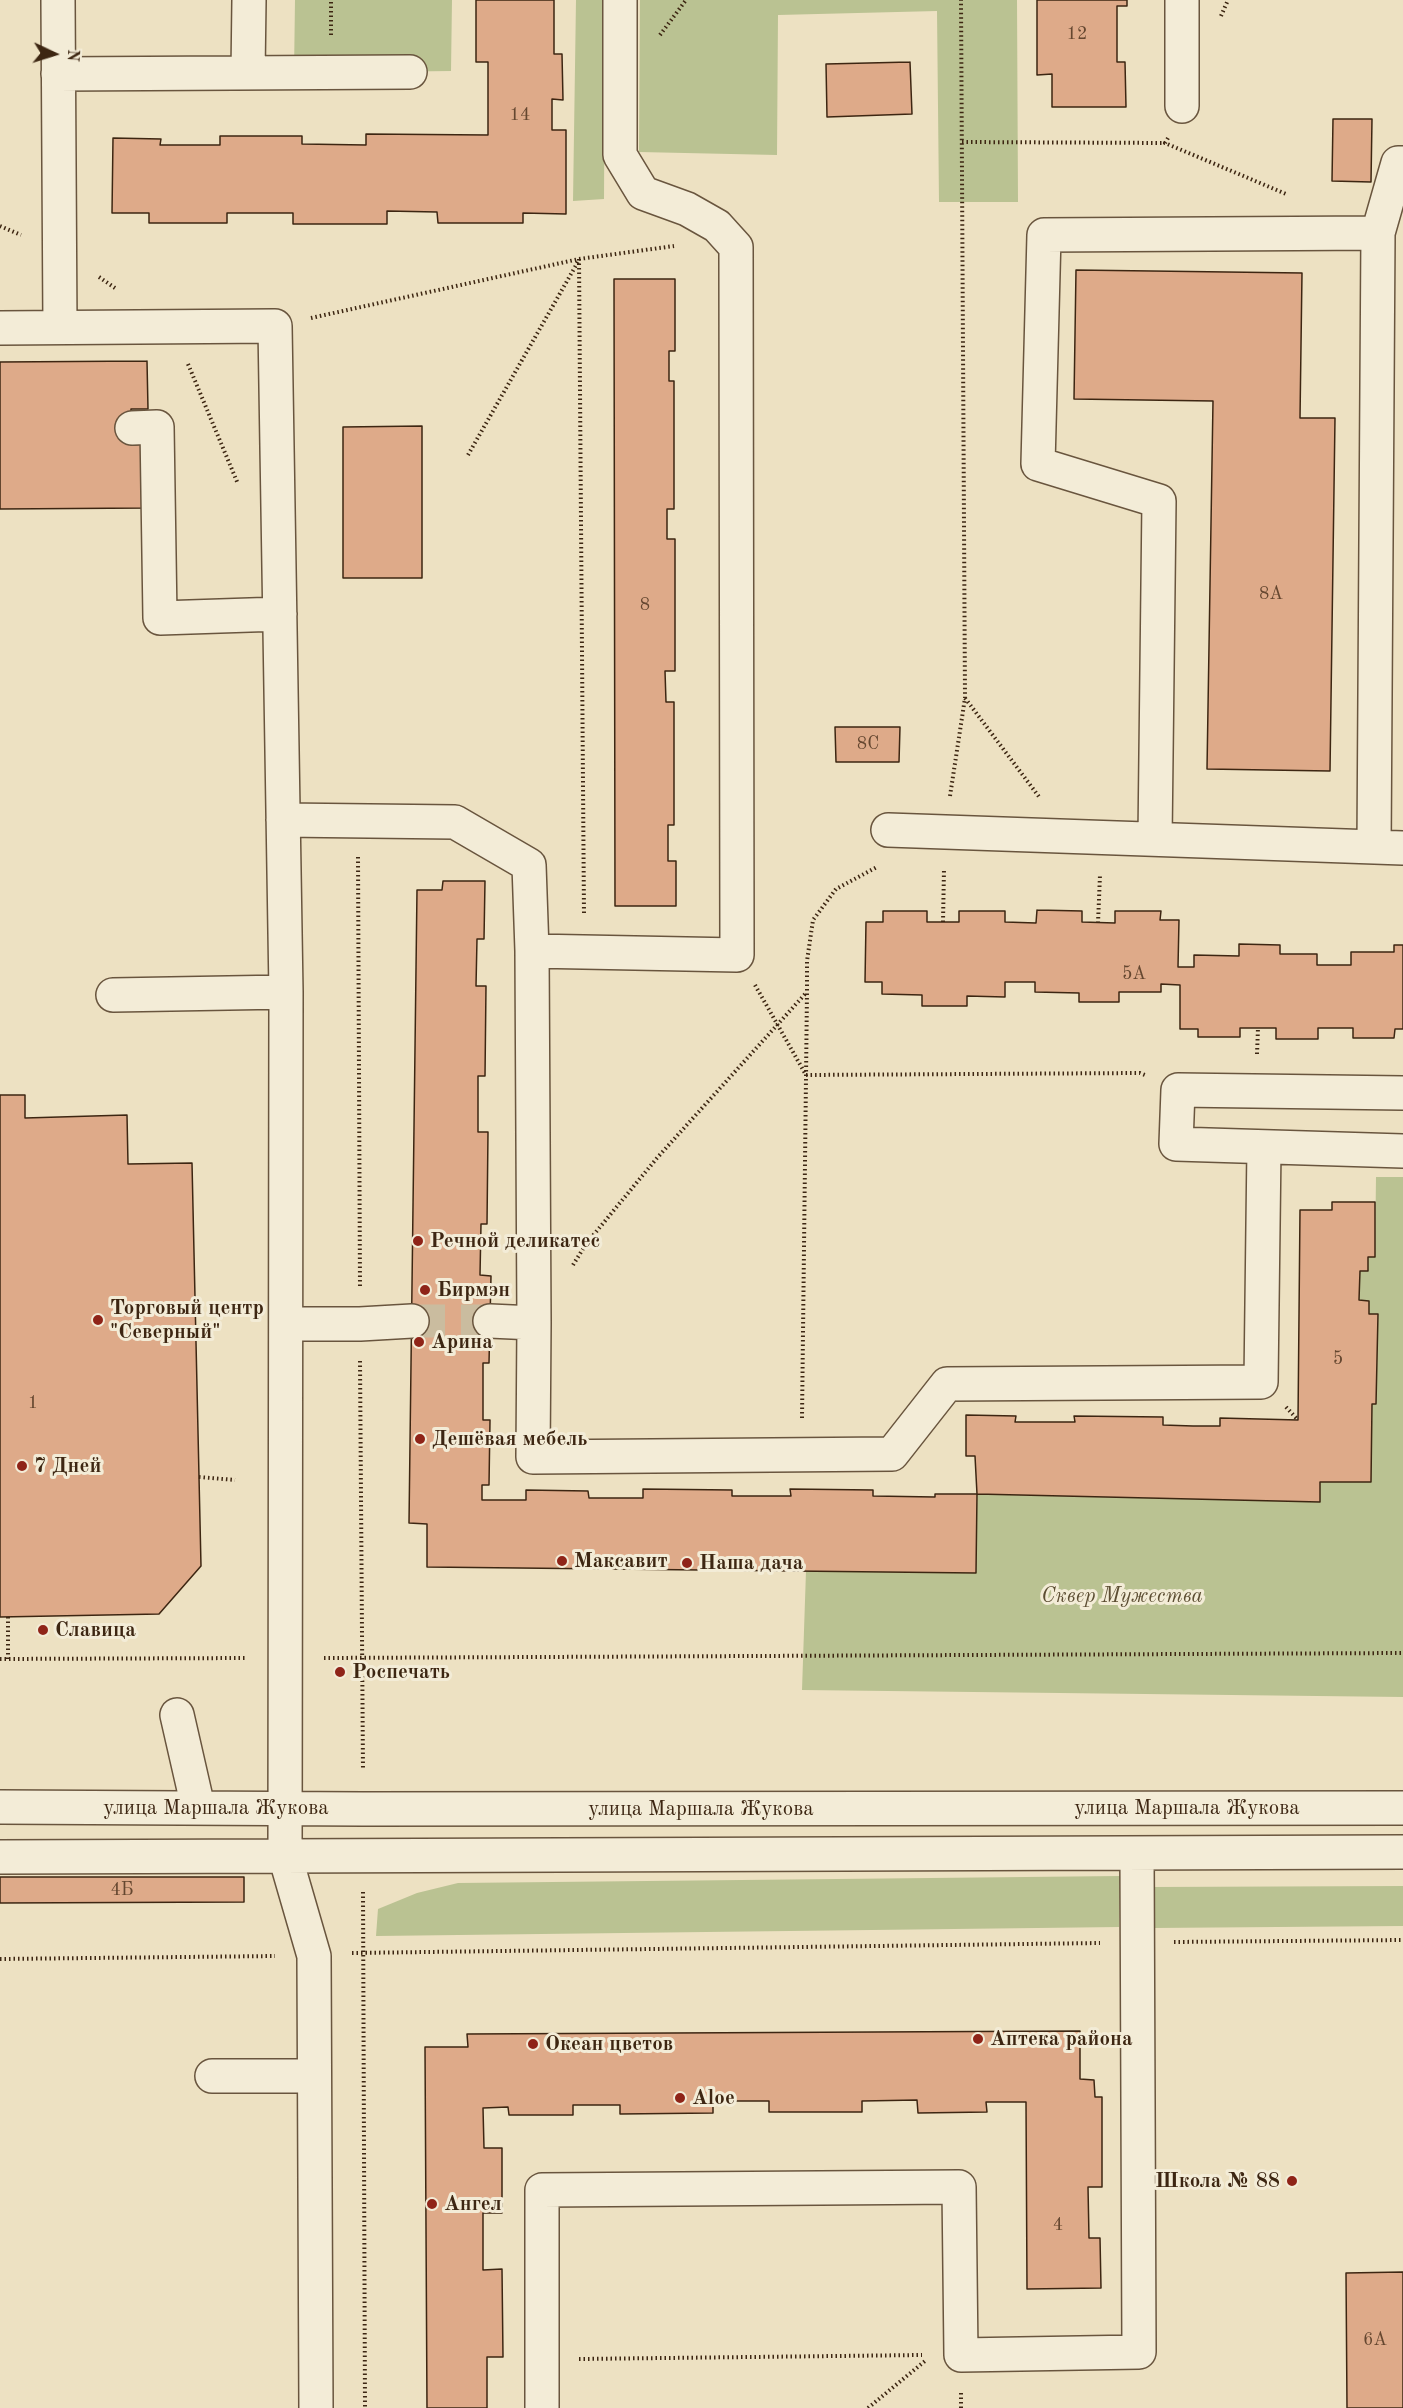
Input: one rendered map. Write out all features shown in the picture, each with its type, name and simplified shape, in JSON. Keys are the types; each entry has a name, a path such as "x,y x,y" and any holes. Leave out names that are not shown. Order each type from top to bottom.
{"street":[{"path":"58,0 60,327"},
{"path":"248,73 249,0"},
{"path":"532,951 737,955 736,247 717,226 687,209 643,193 620,155 620,0"},
{"path":"1182,0 1182,106"},
{"path":"58,74 410,72"},
{"path":"888,830 1389,848 1390,425 1378,233 1398,163 1403,163"},
{"path":"1155,840 1159,501 1038,464 1044,235 1378,233"},
{"path":"0,328 275,326 286,992 285,1856 314,1956 316,2408"},
{"path":"132,428 157,427 160,618 280,614"},
{"path":"283,820 455,822 529,865 532,951 533,1456 892,1454 947,1384 1261,1382 1264,1147"},
{"path":"113,995 286,992"},
{"path":"1403,1093 1178,1090 1176,1144 1403,1151"},
{"path":"286,1324 412,1321"},
{"path":"490,1321 534,1323"},
{"path":"177,1715 198,1807"},
{"name":"улица Маршала Жукова","path":"0,1807 1403,1808"},
{"path":"0,1857 1403,1852"},
{"path":"542,2408 542,2190 959,2187 961,2355 1139,2352 1137,1854"},
{"path":"212,2076 314,2076"}],"path":[{"path":"943,922 944,832 965,698 960,0"},
{"path":"1219,21 1228,0"},
{"path":"1166,144 1182,106"},
{"path":"962,142 1166,144 1293,197"},
{"path":"275,326 579,259 728,238"},
{"path":"468,455 579,259"},
{"path":"579,259 584,952"},
{"path":"172,326 239,486"},
{"path":"965,698 1069,836"},
{"path":"358,820 363,1809"},
{"path":"1098,923 1101,837"},
{"path":"802,1455 807,961 813,920 836,889 885,863"},
{"path":"737,955 806,1075"},
{"path":"566,1274 586,1244 657,1158 807,992"},
{"path":"806,1075 1140,1072 1178,1090"},
{"path":"199,1477 235,1480"},
{"path":"8,1617 8,1659"},
{"path":"0,1659 1403,1653"},
{"path":"363,1856 365,2408"},
{"path":"0,1959 314,1956 363,1952 1403,1940"},
{"path":"542,2359 932,2355 868,2408"}],"green space":[{"path":"295,0 452,0 451,71 294,73"},
{"path":"576,0 605,0 604,199 573,201"},
{"path":"640,0 1017,0 1018,202 939,202 937,11 778,15 777,155 639,152"},
{"name":"Сквер Мужества","path":"1376,1177 1403,1177 1403,1697 802,1690 806,1571 976,1573 977,1494 1320,1502 1320,1482 1371,1482 1372,1404 1376,1403 1378,1315 1369,1314 1369,1301 1359,1300 1360,1271 1368,1271 1368,1257 1375,1257"},
{"path":"1120,1876 1119,1927 376,1936 378,1909 417,1893 458,1883"},
{"path":"1403,1886 1403,1926 1152,1928 1154,1887"}],"building":[{"path":"476,0 554,0 554,54 562,54 563,100 552,99 552,130 566,130 566,214 523,213 523,223 438,223 437,212 387,211 387,224 293,224 293,213 227,213 227,223 149,223 149,213 112,213 113,138 161,139 160,145 220,145 220,136 302,136 302,144 366,145 366,134 488,135 488,62 476,62"},
{"path":"1037,0 1127,0 1127,6 1117,6 1117,62 1125,62 1126,107 1052,107 1052,74 1037,75"},
{"path":"910,62 912,114 827,117 826,64"},
{"path":"1333,119 1372,119 1371,182 1332,181"},
{"path":"1076,270 1302,273 1300,418 1335,418 1330,771 1207,769 1213,401 1074,399"},
{"path":"614,279 675,279 675,351 669,351 669,381 674,381 674,509 667,509 667,539 675,539 675,671 665,671 666,702 674,702 674,825 668,825 668,861 676,861 676,906 615,906"},
{"path":"147,361 148,409 131,409 131,445 146,444 146,508 0,509 0,362"},
{"path":"422,426 422,578 343,578 343,427"},
{"path":"835,727 900,727 899,762 836,762"},
{"path":"443,881 485,881 484,939 477,939 476,986 486,986 485,1076 478,1076 478,1132 488,1132 487,1224 481,1224 480,1275 491,1276 489,1363 483,1363 483,1420 490,1420 489,1485 482,1485 482,1500 526,1500 526,1490 588,1491 589,1498 643,1498 643,1489 732,1490 732,1496 791,1496 790,1489 873,1490 873,1496 935,1497 935,1494 977,1494 976,1573 427,1567 427,1524 409,1523 417,890 442,890"},
{"path":"1037,910 1082,911 1082,922 1115,923 1115,911 1161,911 1160,920 1179,920 1178,967 1194,967 1194,955 1239,956 1239,944 1280,945 1280,954 1317,954 1317,965 1351,965 1351,952 1394,952 1394,945 1403,945 1403,1029 1395,1029 1394,1038 1353,1038 1353,1028 1318,1028 1318,1039 1276,1039 1276,1028 1240,1028 1240,1037 1198,1037 1198,1029 1180,1029 1180,985 1161,984 1161,992 1119,992 1119,1002 1079,1002 1079,993 1035,992 1035,982 1005,982 1005,997 967,996 967,1006 922,1006 922,995 882,994 882,982 865,982 866,922 883,922 883,911 927,911 927,922 959,922 959,911 1005,911 1005,922 1036,923"},
{"name":"Торговый центр \"Северный\"","path":"0,1095 25,1095 25,1118 127,1115 128,1164 192,1163 201,1566 159,1614 0,1617"},
{"path":"1332,1202 1375,1202 1375,1257 1368,1257 1368,1271 1360,1271 1359,1300 1369,1301 1369,1314 1378,1314 1376,1404 1372,1404 1371,1482 1320,1482 1320,1502 977,1494 975,1456 966,1456 966,1415 1016,1416 1015,1422 1075,1422 1074,1416 1163,1417 1163,1425 1193,1426 1220,1426 1220,1418 1298,1420 1300,1210 1332,1210"},
{"path":"0,1877 244,1877 244,1902 0,1903"},
{"path":"1080,2031 1080,2079 1094,2080 1095,2097 1102,2097 1102,2187 1088,2187 1089,2238 1100,2238 1101,2288 1027,2289 1026,2102 986,2102 987,2112 918,2113 917,2100 862,2101 862,2112 769,2112 769,2101 713,2101 713,2113 620,2114 620,2105 573,2105 573,2115 509,2115 508,2107 483,2108 484,2148 502,2148 502,2213 483,2213 483,2270 502,2269 503,2357 487,2357 487,2408 427,2408 425,2047 468,2047 467,2034"},
{"path":"1403,2272 1403,2408 1347,2408 1346,2273"}],"tunnel":[{"path":"412,1321 490,1321"}],"place":[{"name":"Речной деликатес","path":"418,1241"},
{"name":"Бирмэн","path":"425,1290"},
{"name":"Торговый центр \"Северный\"","path":"98,1320"},
{"name":"Арина","path":"419,1342"},
{"name":"Дешёвая мебель","path":"420,1439"},
{"name":"7 Дней","path":"22,1466"},
{"name":"Максавит","path":"562,1561"},
{"name":"Наша дача","path":"687,1563"},
{"name":"Славица","path":"43,1630"},
{"name":"Роспечать","path":"340,1672"},
{"name":"Аптека района","path":"978,2039"},
{"name":"Океан цветов","path":"533,2044"},
{"name":"Aloe","path":"680,2098"},
{"name":"Школа № 88","path":"1292,2181"},
{"name":"Ангел","path":"432,2204"}]}
